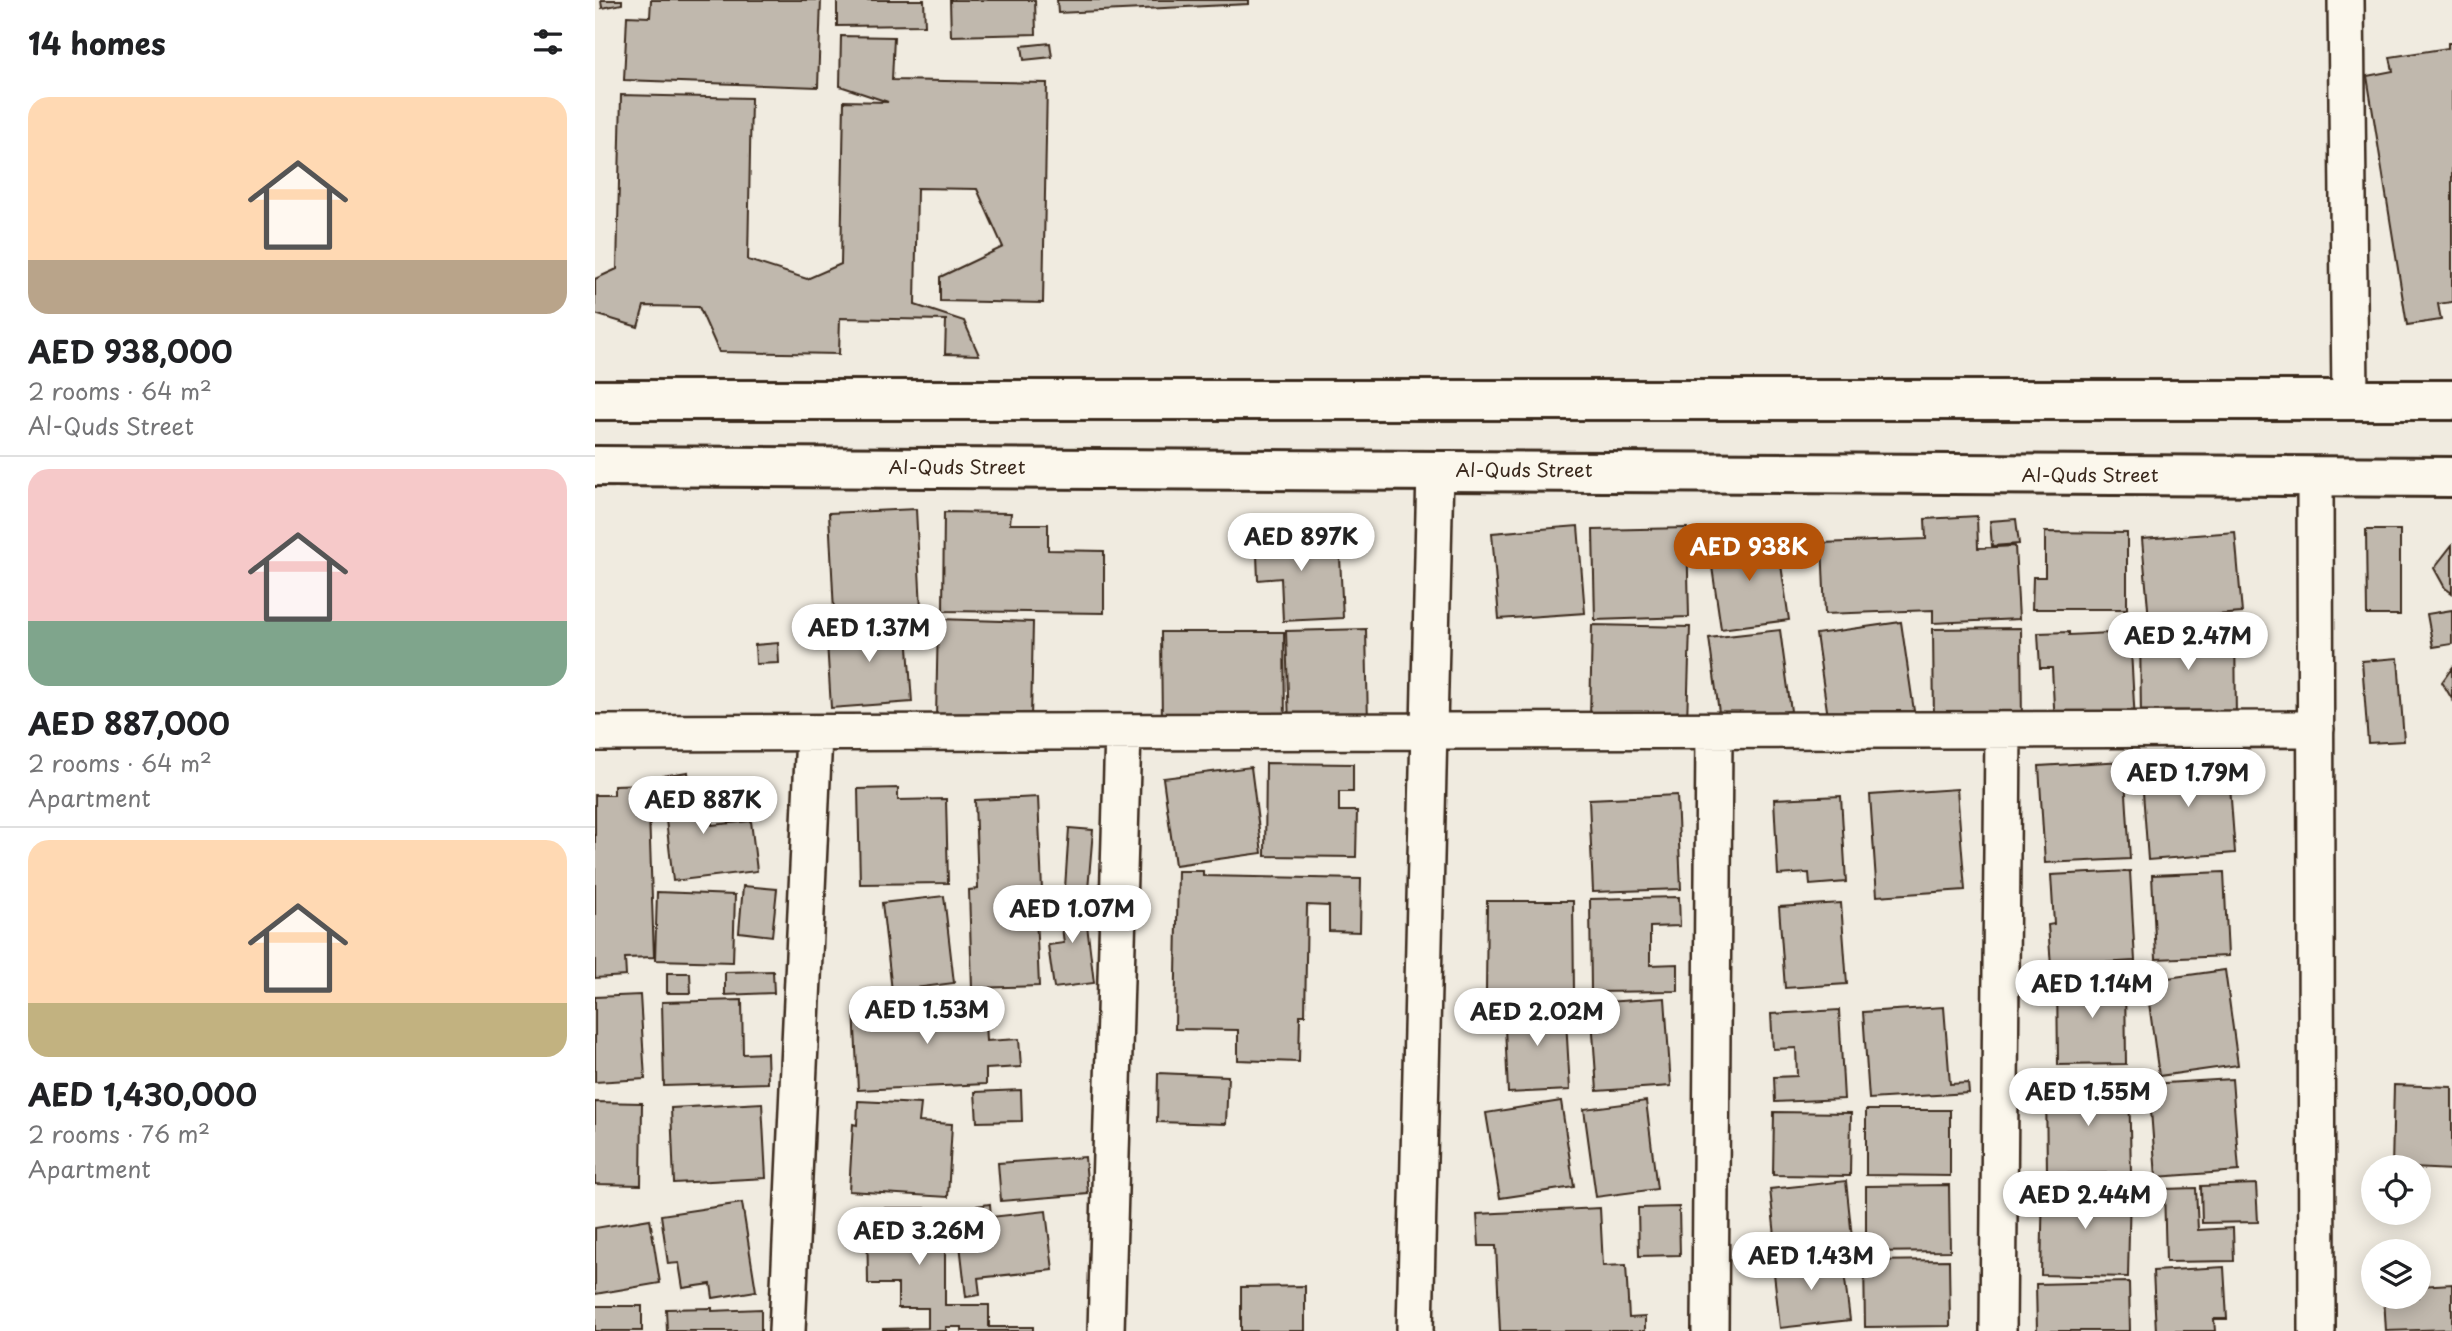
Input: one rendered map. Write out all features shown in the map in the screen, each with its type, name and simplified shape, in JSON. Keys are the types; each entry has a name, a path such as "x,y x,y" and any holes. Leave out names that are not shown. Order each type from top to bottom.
{"street":[{"path":"2346,0 2350,398"},
{"path":"595,400 2452,400"},
{"name":"Al-Quds Street","path":"595,466 2452,477"},
{"path":"1415,1331 1435,470"},
{"path":"2315,477 2317,1331"},
{"path":"595,733 814,735 2316,729"},
{"path":"1999,1331 2003,730"},
{"path":"1106,1331 1123,732"},
{"path":"1710,1331 1714,732"},
{"path":"787,1331 814,735"}],"building":[{"path":"601,0 622,0 622,4 602,8"},
{"path":"651,0 821,0 818,87 624,80 627,16 650,17"},
{"path":"837,0 924,0 925,25 837,26"},
{"path":"950,0 1035,0 1036,34 951,36"},
{"path":"1057,0 1249,0 1249,4 1058,13"},
{"path":"841,36 894,37 892,80 1047,83 1043,303 940,301 940,277 1003,247 977,189 917,188 915,305 964,321 979,355 945,354 946,320 840,318 839,354 719,352 699,307 644,306 638,327 595,314 595,279 617,269 621,95 751,98 748,260 807,279 841,264 844,101 888,102 840,86"},
{"path":"1050,43 1052,57 1024,60 1022,46"},
{"path":"2448,43 2452,43 2452,302 2438,304 2441,320 2407,325 2367,76 2393,71 2390,57 2448,48"},
{"path":"916,509 921,609 834,612 829,513"},
{"path":"944,512 1011,513 1010,524 1048,524 1048,550 1104,551 1104,613 943,611"},
{"path":"1977,516 1978,548 2015,546 2019,619 1933,623 1933,610 1825,614 1822,543 1926,539 1925,519"},
{"path":"2016,519 2019,544 1992,546 1990,521"},
{"path":"1317,525 1319,558 1340,557 1343,618 1283,621 1281,578 1258,580 1256,529"},
{"path":"1578,526 1585,613 1499,619 1492,533"},
{"path":"1687,528 1689,617 1595,620 1593,530"},
{"path":"1321,530 1338,531 1337,555 1320,554"},
{"path":"2366,530 2400,530 2400,615 2367,615"},
{"path":"2045,532 2127,533 2127,609 2032,609 2033,577 2045,577"},
{"path":"2235,532 2242,613 2149,620 2142,539"},
{"path":"1777,537 1789,620 1721,629 1709,546"},
{"path":"2452,545 2452,593 2445,588 2434,568"},
{"path":"2452,610 2452,644 2433,647 2427,614"},
{"path":"938,619 1033,622 1031,720 936,718"},
{"path":"906,620 912,702 831,708 826,625"},
{"path":"1901,622 1914,711 1829,724 1816,634"},
{"path":"2140,624 2235,624 2236,720 2141,720"},
{"path":"1592,625 1690,627 1687,722 1590,719"},
{"path":"2021,628 2022,724 1934,725 1933,629"},
{"path":"1366,629 1368,724 1289,726 1286,631"},
{"path":"1780,630 1791,711 1720,720 1709,638"},
{"path":"1161,632 1284,632 1285,723 1162,724"},
{"path":"2069,632 2069,635 2130,632 2135,723 2055,726 2052,668 2040,668 2038,633"},
{"path":"778,643 779,663 756,664 755,645"},
{"path":"2398,658 2404,741 2368,743 2362,661"},
{"path":"2452,668 2452,699 2442,682"},
{"path":"2228,759 2235,853 2148,860 2141,765"},
{"path":"2124,761 2130,859 2045,863 2039,766"},
{"path":"1266,763 1353,764 1353,792 1339,792 1339,811 1357,811 1356,857 1265,856"},
{"path":"1251,767 1262,853 1175,865 1163,778"},
{"path":"688,772 691,796 708,795 712,825 751,821 757,871 673,881 661,776"},
{"path":"648,784 654,957 625,958 626,976 595,978 595,795 614,795 614,785"},
{"path":"898,788 898,800 946,799 948,883 860,884 858,789"},
{"path":"1957,789 1965,890 1877,896 1870,795"},
{"path":"1677,795 1681,889 1593,892 1589,799"},
{"path":"1841,796 1846,882 1810,885 1809,873 1778,875 1774,799"},
{"path":"1038,797 1042,890 1035,890 1039,986 972,988 969,890 978,889 975,800"},
{"path":"1069,828 1093,830 1088,890 1065,888"},
{"path":"1178,871 1203,871 1203,876 1361,879 1360,932 1329,931 1329,906 1307,905 1305,1015 1300,1015 1299,1062 1238,1060 1238,1030 1175,1029"},
{"path":"2130,871 2135,961 2051,966 2048,925 2054,924 2051,875"},
{"path":"2224,872 2228,956 2156,959 2152,875"},
{"path":"743,886 777,889 772,936 739,932"},
{"path":"657,892 735,895 733,962 655,960"},
{"path":"1083,892 1094,983 1054,988 1048,945 1064,943 1058,895"},
{"path":"944,896 954,983 892,991 882,903"},
{"path":"1679,897 1680,926 1650,927 1650,965 1678,964 1678,991 1591,992 1590,899"},
{"path":"1487,901 1573,901 1574,992 1486,992"},
{"path":"1841,903 1847,984 1785,988 1779,907"},
{"path":"2225,970 2238,1065 2159,1076 2146,981"},
{"path":"773,971 774,993 725,995 725,972"},
{"path":"667,973 690,973 691,993 667,993"},
{"path":"2125,976 2126,1064 2058,1065 2057,977"},
{"path":"640,995 645,1079 595,1082 595,997"},
{"path":"1665,998 1671,1086 1597,1091 1591,1003"},
{"path":"742,1000 743,1054 767,1053 768,1083 664,1086 662,1002"},
{"path":"984,1002 986,1041 1019,1039 1021,1067 986,1069 986,1084 858,1090 854,1007"},
{"path":"1565,1002 1570,1090 1508,1093 1504,1005"},
{"path":"1944,1007 1950,1084 1968,1083 1969,1093 1869,1099 1863,1012"},
{"path":"1839,1010 1844,1099 1775,1102 1774,1077 1797,1076 1796,1048 1773,1049 1771,1014"},
{"path":"1158,1073 1228,1076 1226,1124 1157,1122"},
{"path":"2232,1079 2239,1171 2156,1177 2149,1084"},
{"path":"2129,1081 2131,1173 2047,1174 2046,1083"},
{"path":"2394,1085 2452,1087 2452,1170 2431,1169 2431,1155 2392,1155"},
{"path":"1021,1090 1022,1121 977,1122 975,1092"},
{"path":"858,1101 921,1104 919,1122 952,1124 948,1197 849,1191 853,1124 857,1125"},
{"path":"1561,1101 1574,1187 1500,1198 1486,1113"},
{"path":"1646,1101 1657,1189 1596,1197 1584,1109"},
{"path":"595,1102 642,1103 641,1185 595,1184"},
{"path":"762,1103 766,1178 674,1183 671,1108"},
{"path":"1866,1110 1950,1110 1950,1176 1866,1175"},
{"path":"1774,1112 1851,1113 1850,1176 1773,1175"},
{"path":"1085,1157 1088,1194 1001,1201 998,1163"},
{"path":"1846,1181 1853,1247 1777,1255 1770,1189"},
{"path":"2256,1184 2258,1222 2202,1223 2201,1186"},
{"path":"1949,1185 1950,1251 1866,1252 1866,1186"},
{"path":"2043,1185 2130,1187 2128,1277 2041,1275"},
{"path":"2196,1188 2198,1230 2233,1228 2234,1261 2166,1262 2164,1189"},
{"path":"742,1203 756,1291 713,1298 711,1284 683,1288 679,1263 668,1264 661,1215"},
{"path":"990,1204 991,1217 1046,1211 1053,1270 978,1278 980,1295 966,1297 956,1209"},
{"path":"1679,1207 1680,1255 1639,1256 1638,1208"},
{"path":"867,1208 945,1208 945,1305 989,1305 989,1327 1033,1327 1033,1331 962,1331 962,1327 946,1327 946,1331 883,1331 928,1328 928,1308 898,1308 898,1284 868,1284"},
{"path":"1600,1208 1603,1266 1626,1265 1629,1318 1645,1317 1645,1331 1500,1331 1496,1246 1479,1246 1477,1214"},
{"path":"650,1219 660,1283 595,1294 595,1228"},
{"path":"1842,1256 1850,1320 1780,1328 1773,1264"},
{"path":"1949,1260 1950,1326 1865,1327 1864,1261"},
{"path":"2224,1267 2227,1319 2214,1319 2215,1331 2156,1331 2153,1271"},
{"path":"2129,1282 2130,1331 2037,1331 2036,1284"},
{"path":"2452,1284 2452,1329 2386,1331 2385,1309 2431,1309 2431,1285"},
{"path":"1305,1286 1305,1331 1241,1331 1241,1287"},
{"path":"595,1306 642,1306 642,1331 595,1331"},
{"path":"712,1308 712,1311 761,1309 761,1331 667,1331 666,1309"}]}
